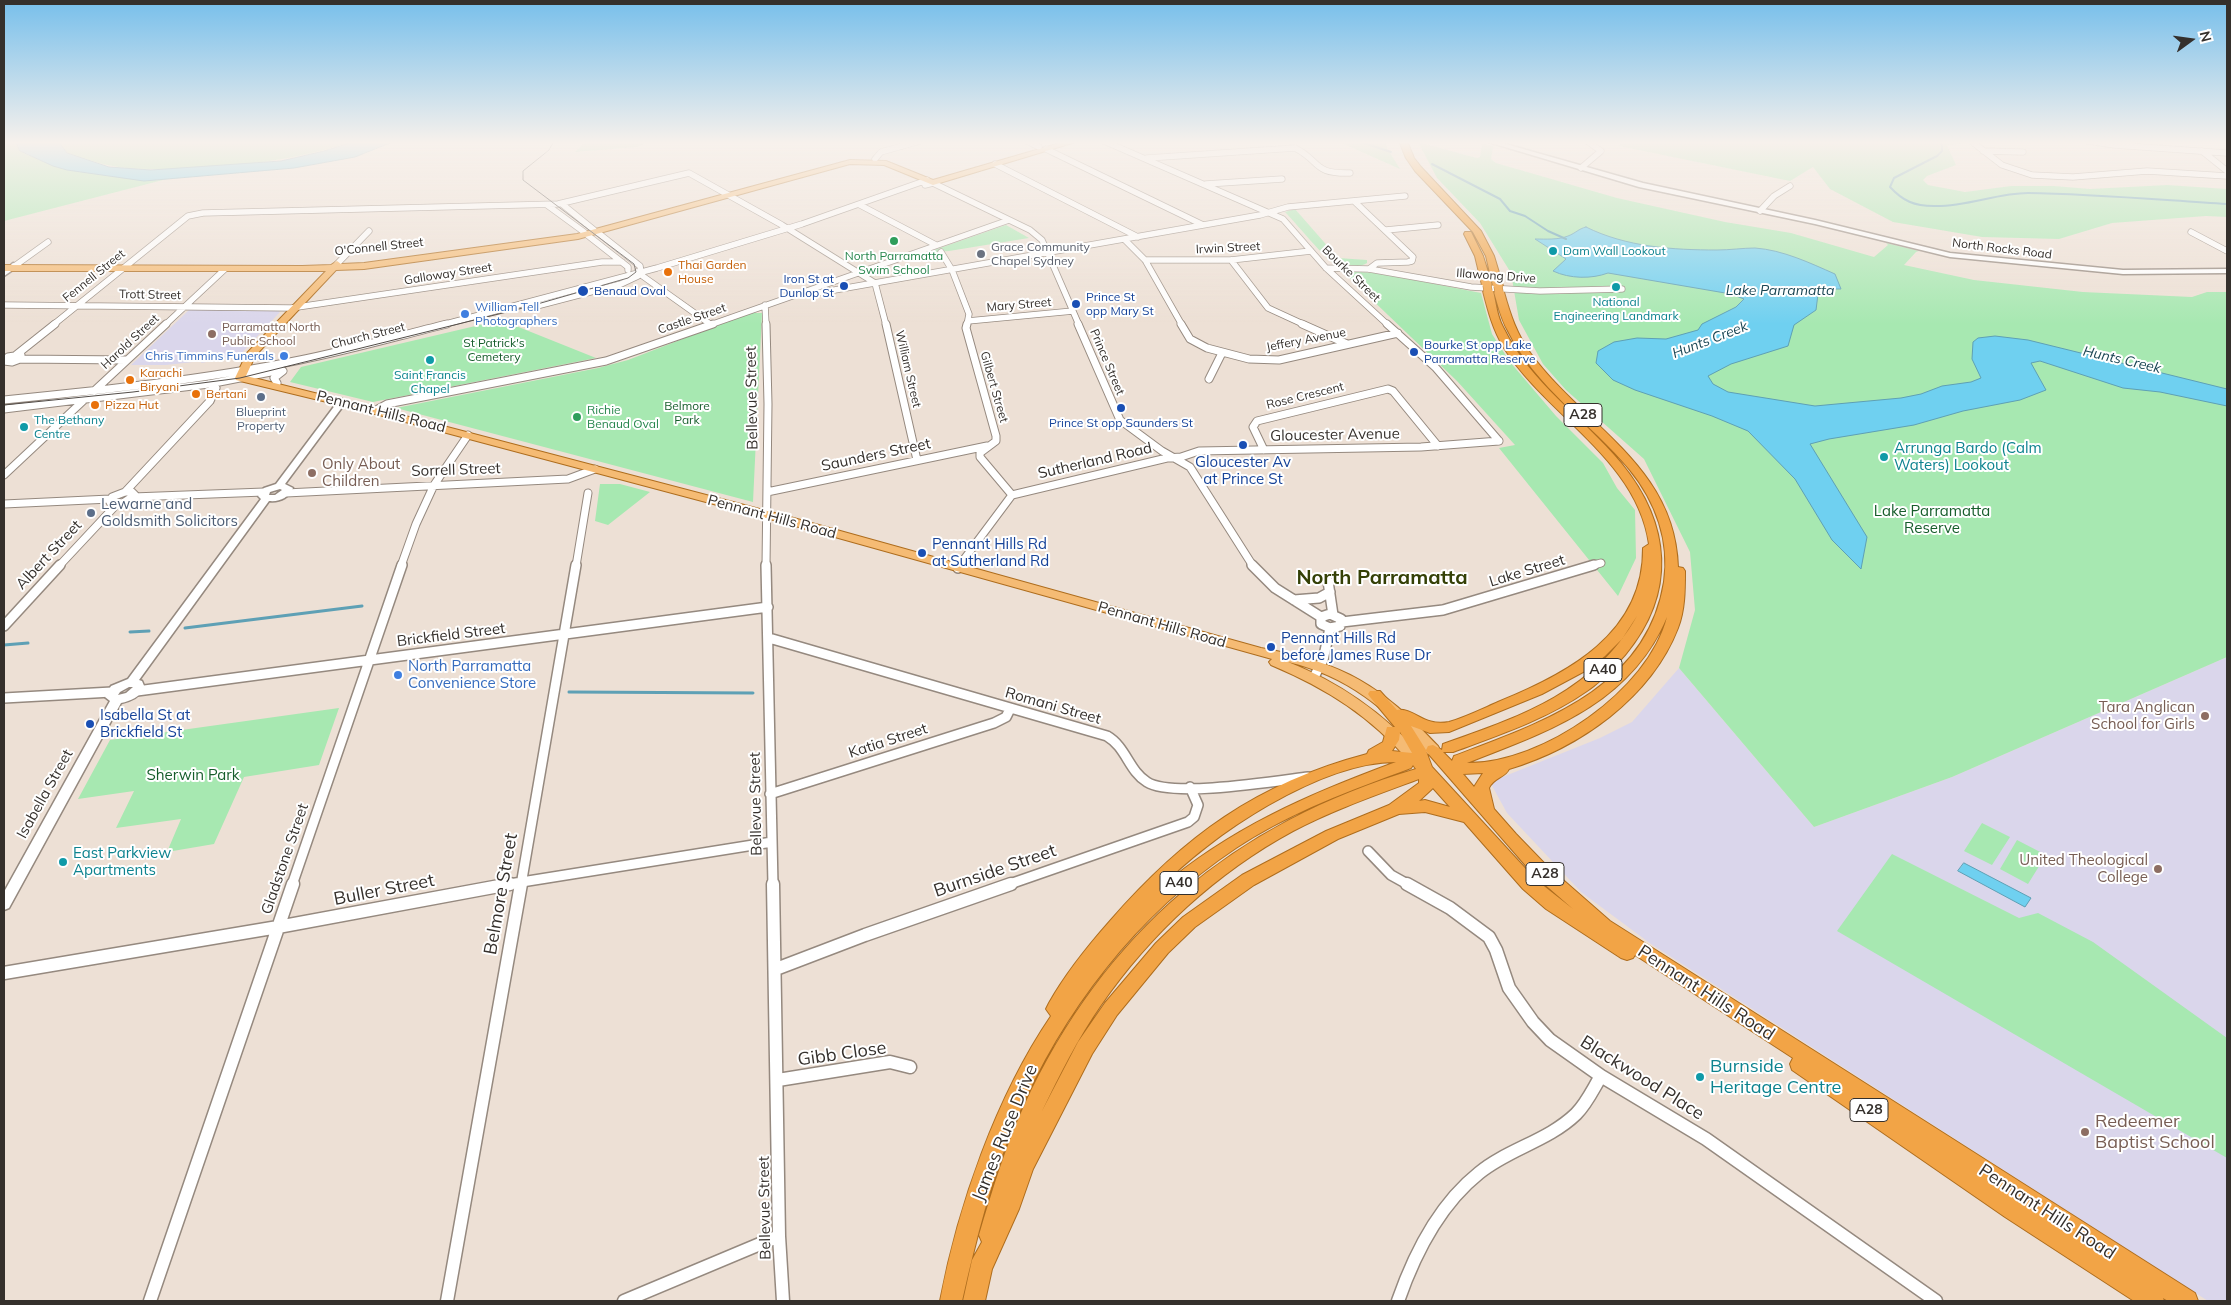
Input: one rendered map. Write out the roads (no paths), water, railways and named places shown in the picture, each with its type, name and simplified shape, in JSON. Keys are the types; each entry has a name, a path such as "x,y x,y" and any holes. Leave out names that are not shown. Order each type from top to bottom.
{"highway":[{"name":"James Ruse Drive","path":"951,1301 973,1213 988,1165 1022,1085 1054,1027 1096,967 1131,928 1175,886 1231,844 1292,810 1330,793 1556,721 1603,692 1622,676 1650,642 1665,606 1673,574 1670,536 1656,501 1635,470 1607,438 1552,384 1523,349 1466,231 1440,202"},
{"name":"James Ruse Drive","path":"974,1301 981,1268 1010,1165 1048,1075 1068,1038 1092,1001 1118,967 1175,907 1228,864 1286,828 1529,718 1580,689 1599,674 1631,640 1649,606 1658,570 1654,538 1641,502 1620,470 1540,386 1519,361 1498,327 1490,256 1479,235 1464,215 1451,202"},
{"name":"A28","path":"1431,762 1442,734 1462,722 1539,691 1563,678 1603,650 1617,634 1629,620 1638,603 1646,576 1649,551 1645,513"},
{"name":"A28","path":"1487,812 1481,792 1481,784 1491,775 1513,762 1548,748 1601,717 1636,685 1654,664 1678,609 1680,591 1679,571 1670,536"},
{"path":"981,1268 1009,1209 1024,1166 1085,1048 1111,1009 1162,948 1189,922 1248,880 1332,835 1395,809 1420,792 1427,784 1431,762 1375,694"},
{"path":"1400,714 1435,729 1462,722"},
{"path":"1343,767 1387,748 1393,742 1392,731"},
{"path":"1022,1085 1039,1040 1059,1002 1080,970 1126,914 1164,872 1185,854 1247,811 1315,776 1390,755 1402,755 1431,762 1487,769 1513,762"},
{"name":"Pennant Hills Road","path":"1431,762 1462,783 1540,870 1576,903 1622,938 2187,1301"},
{"name":"Pennant Hills Road","path":"1431,762 1456,806 1470,818 1529,884 1552,904 1840,1091 1996,1199 2153,1301"},
{"path":"1395,809 1425,806 1470,818"}],"main road":[{"name":"O'Connell Street","path":"123,267 225,269 383,263 590,232 699,202"},
{"name":"North Rocks Road","path":"1719,202 1921,248 1985,260 2132,272 2227,270"},
{"name":"O'Connell Street","path":"9,267 335,266"},
{"path":"247,376 244,365 251,355 335,266"},
{"name":"Pennant Hills Road","path":"247,376 271,387 279,385 468,434 1261,652 1276,662 1347,678 1375,694 1400,714 1431,762"},
{"name":"Pennant Hills Road","path":"1317,672 1392,731 1405,745 1431,762"}],"street":[{"path":"544,205 570,202"},
{"path":"741,202 875,283"},
{"name":"Church Street","path":"4,400 247,376 302,360 494,312 622,276 642,273 788,229 868,202"},
{"name":"Prince Street","path":"971,202 1037,235 1048,253 1120,420 1173,458"},
{"path":"1068,202 1138,238"},
{"path":"1153,202 1203,226"},
{"name":"Bourke Street","path":"1245,202 1283,219 1326,268 1436,368 1499,441"},
{"path":"804,291 812,294 1138,238 1270,213 1288,207 1354,202 1413,257 1412,261 1372,265 1369,269 1326,268"},
{"path":"1760,211 1768,202"},
{"path":"562,204 628,267 628,270 642,273 710,324"},
{"path":"861,204 936,245"},
{"path":"544,205 551,207 640,266 642,273"},
{"name":"Fennell Street","path":"18,357 75,306 188,216 203,213 544,205"},
{"name":"Castle Street","path":"376,410 388,404 594,364 1009,220"},
{"path":"1386,230 1438,225"},
{"path":"335,266 369,231"},
{"path":"2192,232 2227,251"},
{"name":"Jeffery Avenue","path":"1125,240 1145,260 1190,339 1198,345 1256,360 1279,360 1398,333"},
{"path":"4,274 9,267 48,242"},
{"name":"Irwin Street","path":"1145,260 1231,260 1311,251"},
{"name":"Gilbert Street","path":"941,252 952,270 969,314 966,328 996,436 996,441 980,453 980,457 982,462 1012,495"},
{"name":"Galloway Street","path":"602,262 614,255"},
{"path":"1231,260 1268,308 1347,344"},
{"name":"Galloway Street","path":"297,307 602,262 622,262"},
{"name":"Harold Street","path":"94,391 225,269"},
{"name":"Illawong Drive","path":"1369,269 1471,287 1540,291 1622,289"},
{"name":"Church Street","path":"622,276 628,270"},
{"name":"Church Street","path":"4,408 208,384 247,376 554,303 621,284 642,273"},
{"name":"William Street","path":"875,283 917,460"},
{"name":"Bellevue Street","path":"765,305 768,404 768,492 766,515 770,794 776,969 779,1236 783,1301"},
{"name":"Trott Street","path":"4,306 297,307"},
{"name":"Mary Street","path":"968,321 1073,311"},
{"path":"1209,379 1222,352"},
{"path":"5,361 18,357 128,360"},
{"path":"279,385 274,381 275,376 292,366"},
{"path":"125,492 210,401 216,388 208,384"},
{"name":"Rose Crescent","path":"1264,450 1253,427 1257,420 1393,387 1438,446"},
{"path":"4,475 84,400"},
{"path":"4,504 114,501 133,497 265,495 276,498 342,402"},
{"name":"Gladstone Street","path":"150,1301 368,659 416,524 434,485 468,434"},
{"name":"Gloucester Avenue","path":"1173,458 1199,451 1438,446 1499,441"},
{"name":"Saunders Street","path":"768,492 991,446"},
{"name":"Sutherland Road","path":"1012,495 1173,458 1192,470 1220,512 1246,558 1258,573 1293,600 1321,617 1321,624 1330,628"},
{"name":"Sorrell Street","path":"283,489 568,479 595,469"},
{"path":"114,501 116,494 125,492 134,493 133,497"},
{"name":"Belmore Street","path":"447,1301 565,634 588,493"},
{"path":"4,698 130,696 134,687 265,495"},
{"path":"958,568 1012,495"},
{"name":"Albert Street","path":"4,626 114,501"},
{"name":"Lake Street","path":"1330,628 1337,628 1342,622 1443,610 1601,563"},
{"path":"1328,581 1333,615 1342,622"},
{"path":"1293,600 1319,598 1330,592"},
{"name":"Brickfield Street","path":"134,687 368,659 768,607"},
{"path":"1321,617 1333,615"},
{"path":"1317,672 1330,628"},
{"name":"Romani Street","path":"768,638 1107,736 1121,747 1144,781 1160,788 1315,776"},
{"name":"Isabella Street","path":"4,904 114,695"},
{"name":"Katia Street","path":"770,794 994,723 1006,717 1010,709"},
{"name":"Burnside Street","path":"776,969 865,935 1188,822 1198,811 1198,805 1190,787"},
{"name":"Buller Street","path":"4,973 278,927 520,882 772,842"},
{"name":"Blackwood Place","path":"1368,851 1391,875 1450,908 1489,937 1496,950 1509,988 1533,1022 1550,1040 1601,1076 1706,1139 1936,1301"},
{"name":"Gibb Close","path":"778,1080 890,1062 910,1067"},
{"path":"1398,1301 1413,1263 1431,1232 1460,1192 1478,1174 1568,1122 1585,1103 1601,1076"},
{"path":"624,1301 779,1236"}],"water":[{"name":"Lake Parramatta","path":"1586,227 1617,239 1650,246 1700,250 1755,248 1776,251 1835,274 1841,289 1824,289 1818,294 1816,310 1794,325 1788,346 1731,364 1708,376 1713,384 1728,392 1815,406 1901,398 1921,394 1942,386 1971,382 1981,378 1972,359 1973,342 1978,338 1995,336 2028,340 2227,389 2227,406 2160,392 2123,388 2040,361 2031,363 2046,390 2020,400 1963,411 1914,425 1829,439 1810,444 1867,537 1861,569 1832,540 1795,479 1748,431 1712,416 1635,390 1613,380 1596,363 1598,351 1614,342 1637,338 1666,339 1698,330 1702,324 1736,307 1744,299 1731,294 1608,273 1581,277 1567,276 1553,271 1566,259 1535,239 1564,237"},
{"path":"1964,863 2031,898 2025,907 1958,871"}],"waterway":[{"name":"Hunts Creek","path":"1502,202 1510,211 1525,216 1548,231 1566,239"},
{"path":"1909,202 1934,206 1970,202"},
{"path":"2194,202 2227,204"},
{"path":"185,628 362,606"},
{"path":"130,632 149,631"},
{"path":"4,645 28,643"},
{"path":"569,692 753,693"}],"tram line":[{"path":"4,405 133,392 240,378 527,307 628,278 636,272 634,264 552,202"}],"place":[{"name":"North Parramatta Swim School","path":"894,241"},
{"name":"Dam Wall Lookout","path":"1553,251"},
{"name":"Grace Community Chapel Sydney","path":"981,254"},
{"name":"Thai Garden House","path":"668,272"},
{"name":"Iron St at Dunlop St","path":"844,286"},
{"name":"National Engineering Landmark","path":"1616,287"},
{"name":"Benaud Oval","path":"583,291"},
{"name":"Prince St opp Mary St","path":"1076,304"},
{"name":"William Tell Photographers","path":"465,314"},
{"name":"Parramatta North Public School","path":"212,334"},
{"name":"Bourke St opp Lake Parramatta Reserve","path":"1414,352"},
{"name":"Chris Timmins Funerals","path":"284,356"},
{"name":"Saint Francis Chapel","path":"430,360"},
{"name":"Karachi Biryani","path":"130,380"},
{"name":"Bertani","path":"196,394"},
{"name":"Blueprint Property","path":"261,397"},
{"name":"Pizza Hut","path":"95,405"},
{"name":"Prince St opp Saunders St","path":"1121,408"},
{"name":"Richie Benaud Oval","path":"577,417"},
{"name":"The Bethany Centre","path":"24,427"},
{"name":"Gloucester Av at Prince St","path":"1243,445"},
{"name":"Arrunga Bardo (Calm Waters) Lookout","path":"1884,457"},
{"name":"Only About Children","path":"312,473"},
{"name":"Lewarne and Goldsmith Solicitors","path":"91,513"},
{"name":"Pennant Hills Rd at Sutherland Rd","path":"922,553"},
{"name":"Pennant Hills Rd before James Ruse Dr","path":"1271,647"},
{"name":"North Parramatta Convenience Store","path":"398,675"},
{"name":"Tara Anglican School for Girls","path":"2205,716"},
{"name":"Isabella St at Brickfield St","path":"90,724"},
{"name":"East Parkview Apartments","path":"63,862"},
{"name":"United Theological College","path":"2158,869"},
{"name":"Burnside Heritage Centre","path":"1700,1077"},
{"name":"Redeemer Baptist School","path":"2085,1132"}],"district":[{"name":"North Parramatta","path":"1382,578"}],"park label":[{"name":"St Patrick's Cemetery","path":"494,350"},
{"name":"Belmore Park","path":"687,413"},
{"name":"Lake Parramatta Reserve","path":"1932,520"},
{"name":"Sherwin Park","path":"193,775"}]}
